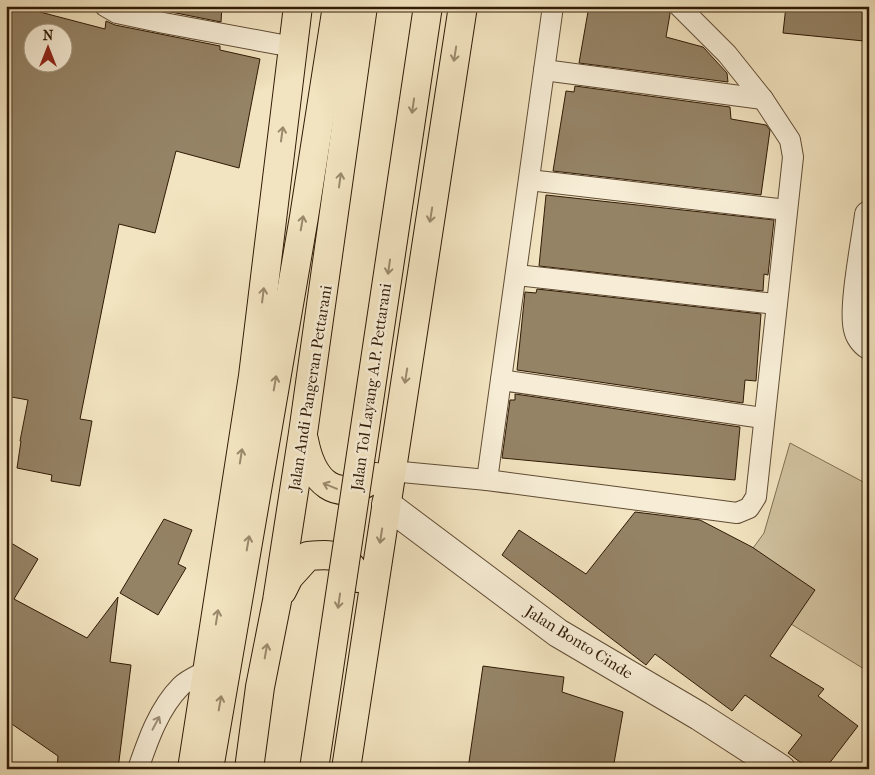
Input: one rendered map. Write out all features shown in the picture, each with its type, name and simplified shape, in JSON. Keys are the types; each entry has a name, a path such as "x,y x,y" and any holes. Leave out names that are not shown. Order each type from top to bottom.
{"highway":[{"path":"192,769 253,376 298,6"},
{"path":"209,769 304,217 336,6"},
{"name":"Jalan Andi Pangeran Pettarani","path":"249,769 260,686 277,601 303,433 363,6"},
{"name":"Jalan Tol Layang A.P. Pettarani","path":"314,769 428,6"},
{"path":"346,769 463,6"},
{"path":"303,433 313,470 322,482 338,489 358,489 375,478 393,460"},
{"path":"277,601 289,578 308,556 335,555 352,565 371,604"}],"street":[{"path":"869,215 857,311 858,329 865,343 869,345"},
{"name":"Jalan Bonto Cinde","path":"386,504 558,632 699,716 780,769"}],"lane":[{"path":"105,6 117,13 293,47"},
{"path":"487,480 553,6"},
{"path":"393,460 487,480 738,513 749,508 756,497 775,304 793,157 790,140 763,99 727,54 680,6"},
{"path":"544,70 763,99"},
{"path":"529,180 787,210"},
{"path":"517,274 775,304"},
{"path":"501,380 763,418"},
{"path":"138,769 150,734 165,706 182,685 208,670"}],"shaded area":[{"path":"790,443 869,485 869,672 778,616 740,566 764,533"}],"building":[{"path":"6,6 17,6 105,29 106,21 115,25 220,46 220,50 260,59 239,168 176,151 155,233 119,224 80,419 92,421 80,486 51,481 52,475 17,468 28,400 6,396"},
{"path":"142,6 222,6 221,22 166,11"},
{"path":"589,6 667,6 670,14 666,37 703,47 727,73 728,82 579,63"},
{"path":"786,6 868,6 864,41 783,33"},
{"path":"575,86 730,107 731,119 766,125 770,130 761,195 553,171 566,91 574,92"},
{"path":"546,195 774,220 768,275 764,274 763,291 539,266"},
{"path":"537,289 761,314 756,381 745,380 743,403 517,370 525,292 536,293"},
{"path":"515,394 740,427 735,480 502,458 510,400 515,400"},
{"path":"635,512 700,520 752,547 815,590 770,656 824,689 818,696 858,726 825,769 809,769 788,753 802,735 745,695 732,711 655,654 646,665 502,555 519,530 586,574"},
{"path":"164,519 192,530 178,564 186,568 158,615 120,593"},
{"path":"6,540 38,559 14,599 87,638 118,597 110,662 131,665 118,769 57,769 58,756 6,720"},
{"path":"483,666 564,677 562,692 623,712 613,769 468,769"}]}
